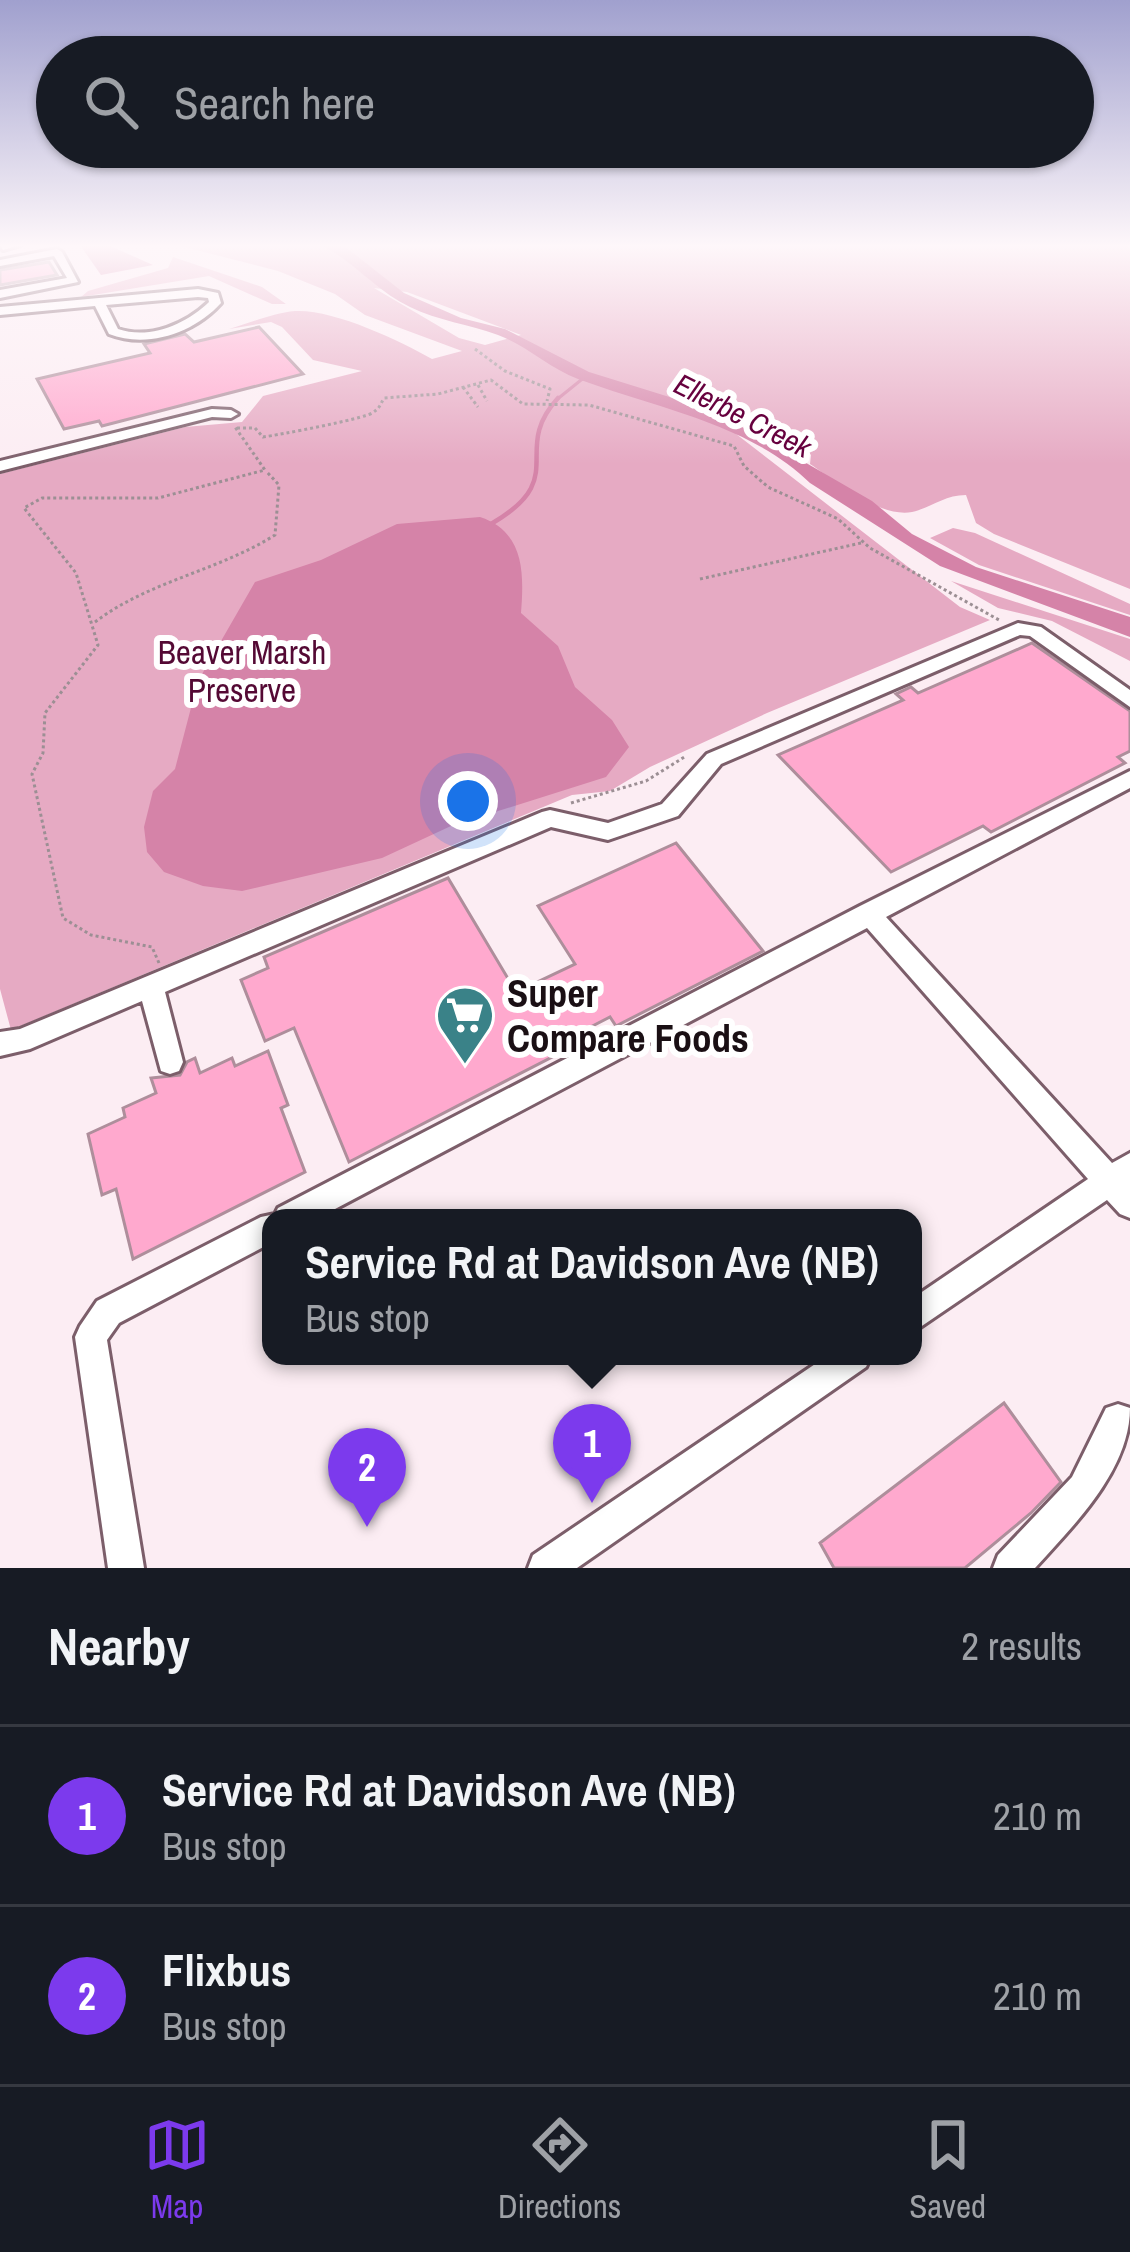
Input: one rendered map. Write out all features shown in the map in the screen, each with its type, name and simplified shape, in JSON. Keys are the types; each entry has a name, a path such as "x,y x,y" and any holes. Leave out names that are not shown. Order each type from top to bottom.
{"street":[{"path":"107,318 113,331 129,337 200,318"},
{"path":"0,466 212,413 233,421"},
{"path":"0,1044 21,1041 155,975 550,818 608,832 670,810 714,759 1018,628 1035,631 1130,700"},
{"path":"305,1209 1130,779"},
{"path":"868,913 1123,1184 922,1310"},
{"path":"155,975 170,1062"},
{"path":"126,1568 91,1337 108,1312 262,1232"},
{"path":"546,1568 842,1365"},
{"path":"1011,1568 1084,1489 1118,1420"}],"path":[{"path":"475,350 505,371 542,383 550,389 550,403"},
{"path":"233,421 255,428 263,437 285,435 341,416 353,421 376,411 384,398 438,394 493,380 523,404 538,408 550,403 589,405 730,443 742,454 745,466 768,487 838,519 863,542 1018,628"},
{"path":"477,384 487,401"},
{"path":"462,386 478,406"},
{"path":"94,622 114,604 245,556 275,535 279,485 233,421"},
{"path":"155,975 152,947 91,935 63,918 32,774 43,753 45,713 98,645 94,622 67,558 35,528 24,508 42,498 158,498 265,470"},
{"path":"700,579 863,542"},
{"path":"550,818 547,805 619,794 660,776 686,756"}],"green space":[{"name":"Beaver Marsh Preserve","path":"263,318 339,318 432,359 462,351 374,318 425,318 459,338 485,345 521,335 476,318 1130,318 1130,589 994,534 976,523 966,495 912,512 872,504 810,464 811,455 802,444 785,445 683,393 960,607 990,620 767,713 650,767 610,791 572,795 11,1030 0,989 0,474 185,427 242,422 263,396 362,371 313,360 282,327 271,322 229,329"},
{"path":"953,528 975,533 1130,604 1130,615 979,565 930,538"},
{"path":"951,581 1130,639 1130,661 1052,621 998,608"}],"shaded area":[{"path":"439,318 462,318 505,329 589,372 679,400 749,430 872,501 912,534 976,567 1130,617 1130,637 940,566 759,446 701,420 578,379 498,335"},
{"path":"480,517 495,524 514,544 521,569 521,613 558,646 575,687 612,720 629,747 606,777 451,826 382,858 242,891 203,886 164,872 147,852 144,827 153,791 175,769 198,681 255,582 321,560 397,524"}],"building":[{"path":"259,327 303,374 102,426 99,421 64,429 37,379 150,353 144,344 185,334 194,342"},
{"path":"1032,643 1130,711 1130,751 1118,757 1125,763 991,832 983,826 891,872 778,755 903,700 896,694 911,687 918,693"},
{"path":"676,843 763,951 616,1026 610,1017 550,1048 554,1056 349,1162 294,1028 265,1041 241,980 268,968 264,957 448,878 516,992 575,964 538,906"},
{"path":"268,1051 288,1105 281,1108 305,1172 133,1259 116,1189 102,1195 88,1134 125,1117 123,1108 156,1093 151,1078 180,1075 195,1058 200,1073 232,1058 235,1066"},
{"path":"1004,1403 1061,1482 1031,1513 965,1568 834,1568 820,1543"}],"waterway":[{"path":"557,399 586,376"},
{"path":"491,524 529,492 535,478 538,434 557,399"}],"place":[{"name":"Super Compare Foods","path":"465,1066"},
{"name":"Service Rd at Davidson Ave (NB)","path":"592,1503"},
{"name":"Flixbus","path":"367,1527"}],"water label":[{"name":"Ellerbe Creek","path":"743,415"}]}
